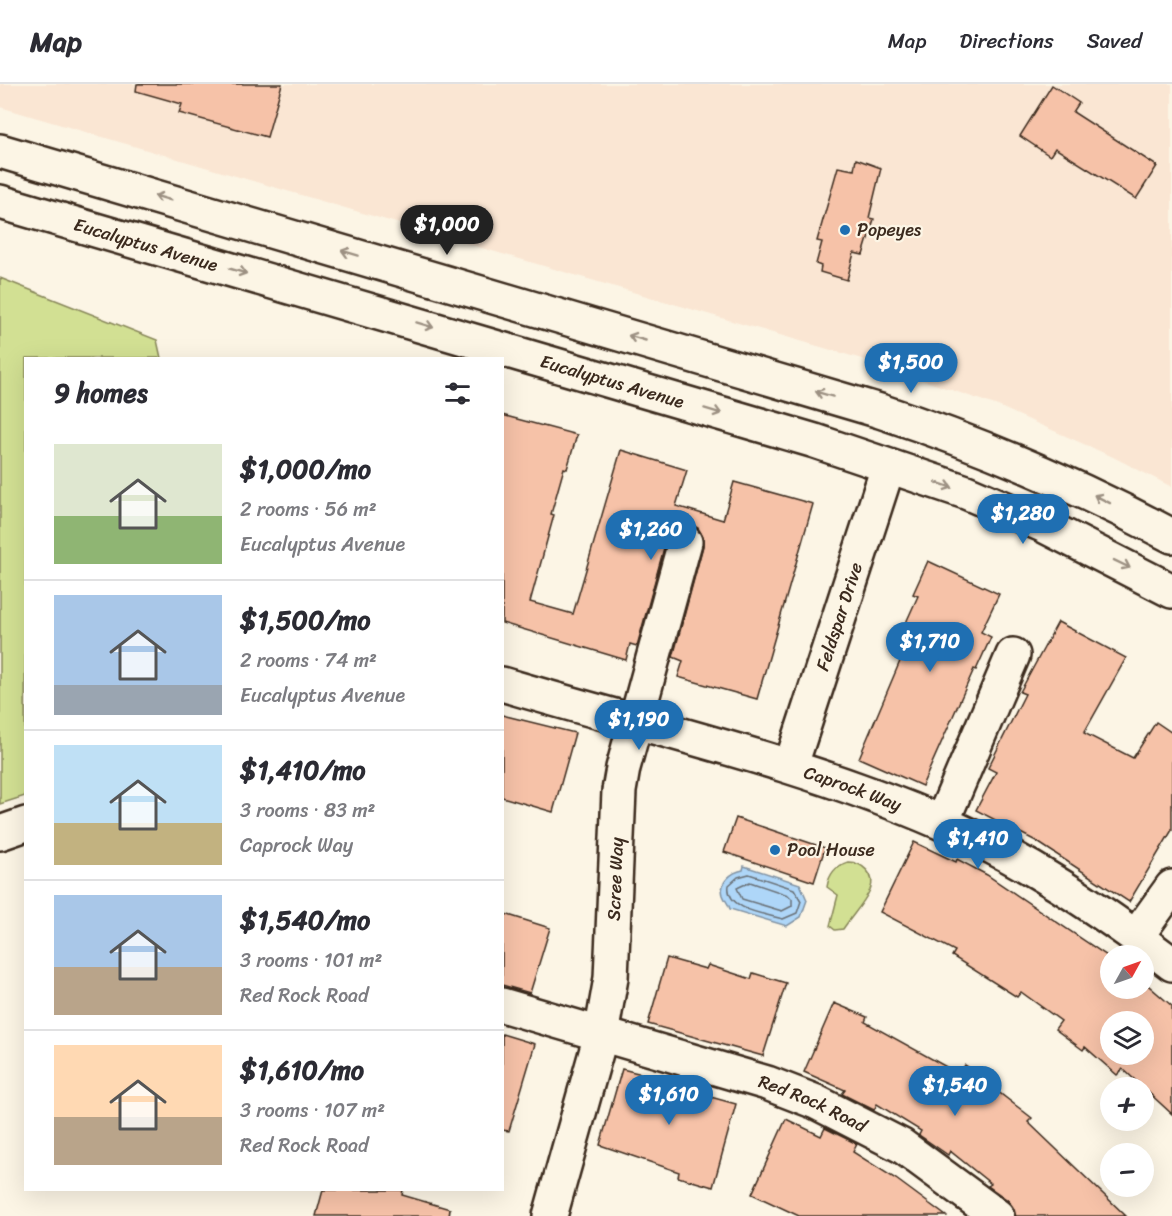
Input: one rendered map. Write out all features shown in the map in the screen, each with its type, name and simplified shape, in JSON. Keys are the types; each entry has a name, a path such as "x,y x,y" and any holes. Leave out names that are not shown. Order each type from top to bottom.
{"street":[{"path":"0,151 917,423 968,441 1098,496 1172,536"},
{"name":"Eucalyptus Avenue","path":"0,202 815,441 966,492 1043,525 1172,591"},
{"name":"Feldspar Drive","path":"791,765 888,467"},
{"name":"Scree Way","path":"550,1216 601,1035 611,978 619,791 685,542"},
{"path":"942,822 1013,655"},
{"name":"Caprock Way","path":"504,685 635,724 791,765 942,822 1047,876 1172,964"},
{"path":"0,833 24,825"},
{"path":"1136,937 1172,887"},
{"name":"Red Rock Road","path":"504,1006 767,1083 816,1102 902,1146 997,1216"}],"shaded area":[{"path":"0,84 1172,84 1172,487 1113,457 998,406 862,359 0,107"}],"green space":[{"path":"0,278 157,340 161,357 24,357 24,796 0,804"},
{"path":"848,862 858,864 867,870 872,884 864,900 843,929 835,930 830,926 838,895 827,887 834,871"}],"water":[{"path":"744,866 800,884 807,900 801,917 787,926 730,909 723,895 723,886 727,878 743,870"}],"building":[{"path":"137,84 282,84 267,137 179,113 182,104 136,91"},
{"path":"1052,85 1079,103 1073,112 1157,166 1136,199 1055,148 1050,156 1020,136"},
{"name":"Popeyes","path":"856,159 881,168 869,218 874,219 863,255 854,253 847,280 820,272 821,266 816,264 822,242 817,241 838,167 854,170"},
{"path":"504,416 577,435 567,469 564,468 551,514 554,515 530,602 573,614 621,450 687,470 676,506 723,520 734,482 813,504 757,699 678,677 683,661 673,657 703,546 703,537 698,528 690,524 680,524 671,529 667,537 637,646 630,644 626,660 504,624"},
{"path":"928,561 999,594 981,632 991,637 976,670 974,669 922,786 859,758 909,640 900,636 918,596 913,594"},
{"path":"1058,622 1126,658 1084,733 1133,758 1156,722 1172,733 1172,830 1129,902 1036,841 976,810 996,772 988,768 1025,694 1020,692"},
{"path":"504,715 575,733 553,812 504,798"},
{"name":"Pool House","path":"736,818 825,848 814,882 724,852"},
{"path":"914,842 956,862 957,859 987,875 1100,951 1100,999 1154,999 1154,990 1172,1006 1172,1114 1154,1097 1154,1077 1132,1077 1123,1069 1117,1075 1106,1065 1154,1065 1154,1011 1100,1011 1100,1060 1085,1047 1083,1050 1055,1029 1061,1021 1021,992 1017,997 952,956 955,951 880,912"},
{"path":"504,914 550,928 530,993 504,986"},
{"path":"667,958 706,969 708,965 751,979 753,973 786,983 763,1056 648,1024"},
{"path":"834,1003 867,1017 865,1022 959,1074 965,1065 994,1084 992,1087 1032,1118 1028,1122 1100,1191 1100,1197 1106,1197 1126,1216 1016,1216 1009,1201 988,1186 991,1184 950,1151 948,1155 919,1135 921,1131 877,1104 874,1110 842,1094 845,1090 804,1072"},
{"path":"504,1035 535,1044 509,1131 504,1130"},
{"path":"622,1069 698,1088 696,1093 736,1104 713,1187 678,1177 679,1172 600,1145"},
{"path":"786,1119 821,1136 825,1128 857,1144 853,1152 896,1179 946,1216 799,1216 752,1194"},
{"path":"323,1191 403,1191 402,1195 450,1209 449,1216 316,1216"}],"place":[{"name":"Popeyes","path":"845,230"},
{"name":"Pool House","path":"775,850"}]}
